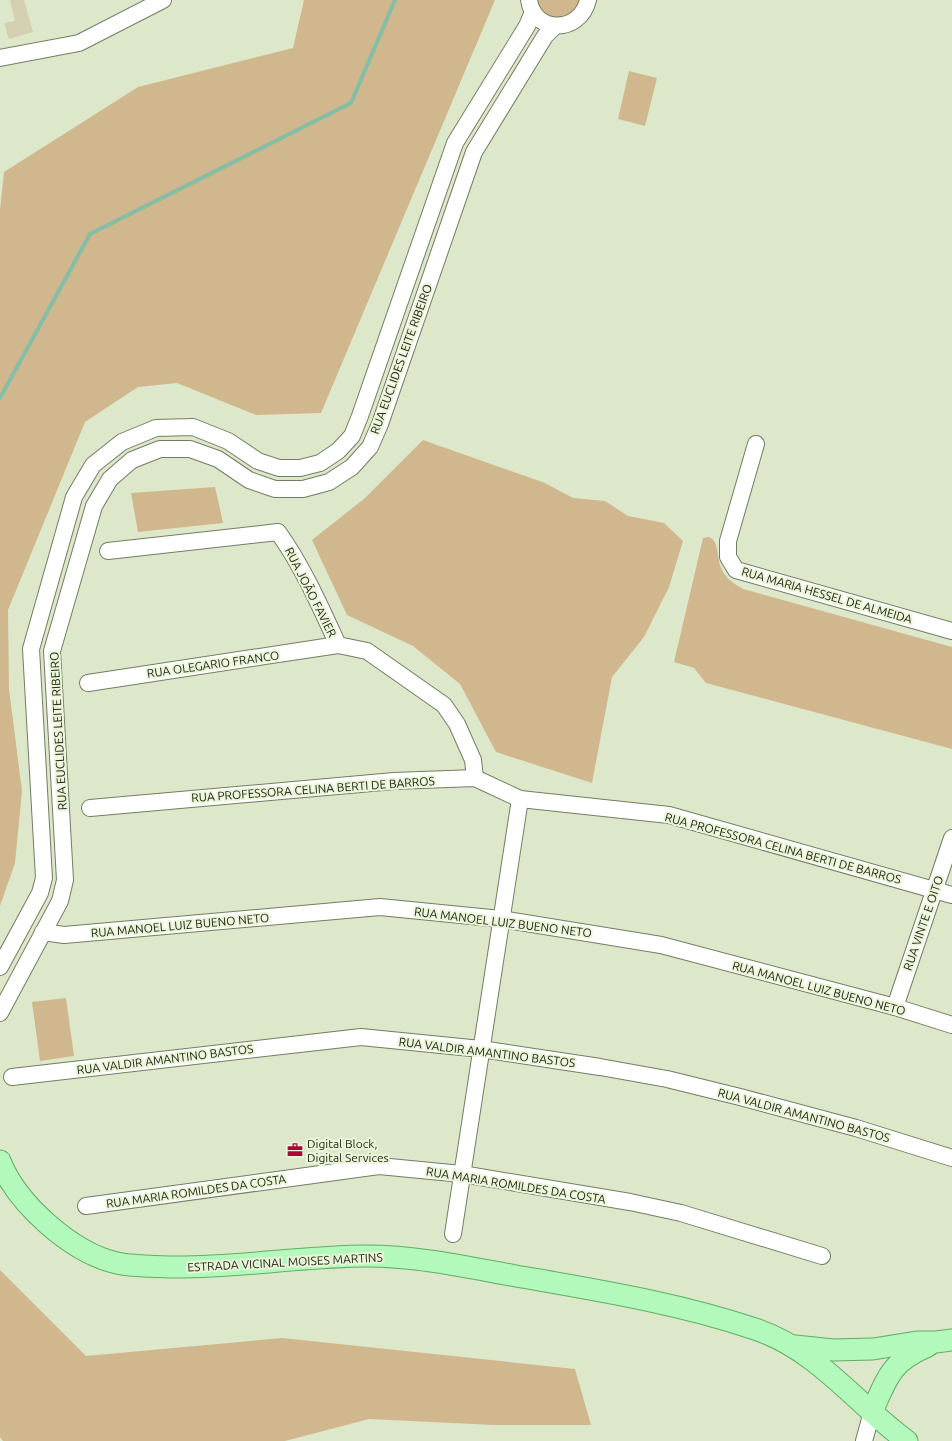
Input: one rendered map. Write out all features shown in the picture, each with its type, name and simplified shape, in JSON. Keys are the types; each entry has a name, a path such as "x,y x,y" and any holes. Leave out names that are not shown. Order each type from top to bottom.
{"main road":[{"name":"ESTRADA VICINAL MOISES MARTINS","path":"0,1161 22,1198 46,1223 83,1250 116,1263 150,1266 203,1267 368,1256 416,1260 611,1292 708,1315 757,1330 794,1346"},
{"path":"794,1346 833,1350 873,1349 917,1342 944,1341"},
{"path":"872,1412 889,1373 899,1361 921,1348 944,1341"},
{"path":"794,1346 832,1374 872,1412 907,1441"}],"street":[{"path":"531,6 540,20 555,26 571,23 580,17 586,8 588,0"},
{"path":"0,58 79,43 155,2"},
{"name":"RUA EUCLIDES LEITE RIBEIRO","path":"0,967 40,894 44,878 31,649 74,497 93,465 122,442 156,428 193,428 228,441 258,461 279,468 300,468 320,463 338,451 352,436 455,143 526,26 531,6"},
{"name":"RUA EUCLIDES LEITE RIBEIRO","path":"0,1013 60,901 65,880 52,651 94,506 110,479 132,460 160,449 190,449 218,459 249,480 275,489 302,489 329,482 352,468 370,447 380,424 474,152 545,36 555,26"},
{"name":"RUA MARIA HESSEL DE ALMEIDA","path":"756,444 728,541 728,557 736,570 952,631"},
{"name":"RUA JOÃO FAVIER","path":"108,551 278,532 311,587 338,645 367,651 444,705 457,724 473,760 475,778"},
{"name":"RUA OLEGARIO FRANCO","path":"88,683 338,645"},
{"path":"33,675 54,673"},
{"name":"RUA PROFESSORA CELINA BERTI DE BARROS","path":"90,808 394,781 475,778 520,799 669,815 952,895"},
{"path":"453,1234 520,799"},
{"name":"RUA VINTE E OITO","path":"895,1007 952,838"},
{"name":"RUA MANOEL LUIZ BUENO NETO","path":"43,932 64,935 380,907 501,920 661,945 895,1007 952,1025"},
{"path":"32,908 44,909 51,917"},
{"path":"16,938 24,946 34,948"},
{"name":"RUA VALDIR AMANTINO BASTOS","path":"12,1077 361,1036 481,1049 667,1079 856,1128 952,1158"},
{"name":"RUA MARIA ROMILDES DA COSTA","path":"86,1206 379,1166 462,1174 630,1202 681,1213 822,1256"},
{"path":"864,1441 872,1412"}],"shaded area":[{"path":"304,0 495,0 321,413 256,415 177,383 138,387 85,422 8,610 9,689 22,791 15,863 0,906 0,210 4,172 138,87 293,48"},
{"path":"534,0 583,0 575,15 549,19"},
{"path":"629,71 657,78 645,126 618,119"},
{"path":"423,440 545,483 573,498 605,501 628,516 664,523 683,541 669,587 644,637 612,677 592,783 496,752 460,684 413,646 347,615 312,540 365,498"},
{"path":"215,487 223,523 138,532 131,493"},
{"path":"709,537 715,542 720,566 724,573 731,581 743,589 952,647 952,749 706,683 694,668 674,662 703,538"},
{"path":"66,998 74,1056 40,1061 32,1002"},
{"path":"0,1270 86,1356 282,1338 575,1369 591,1425 494,1425 369,1419 285,1441 3,1441 0,1437"}],"building":[{"path":"10,0 24,0 33,32 9,39 4,23 15,21"}],"waterway":[{"path":"0,398 90,234 351,103 395,0"}],"place":[{"name":"Digital Block, Digital Services","path":"295,1150"}]}
